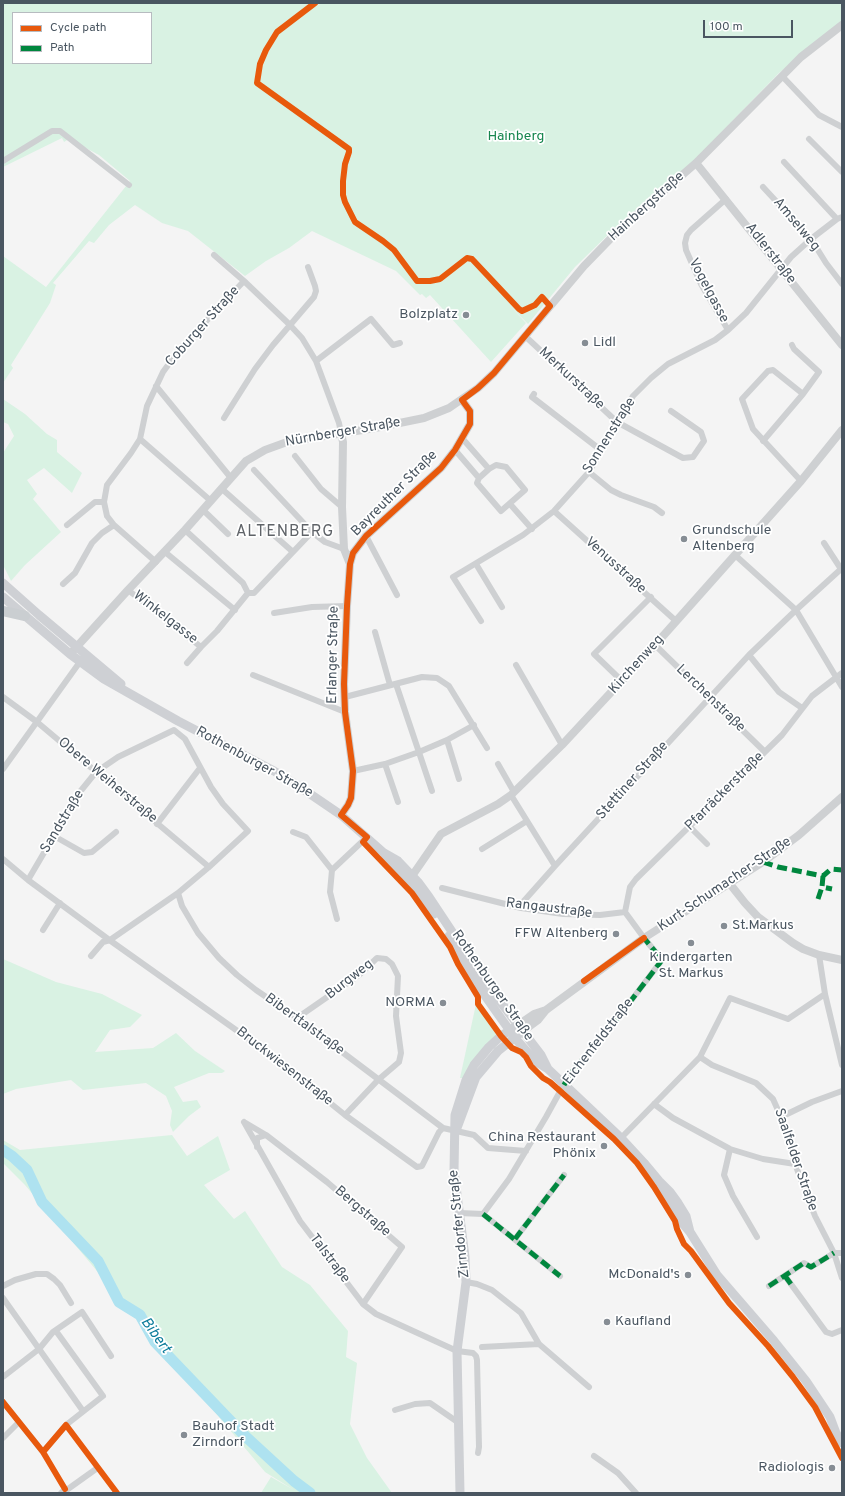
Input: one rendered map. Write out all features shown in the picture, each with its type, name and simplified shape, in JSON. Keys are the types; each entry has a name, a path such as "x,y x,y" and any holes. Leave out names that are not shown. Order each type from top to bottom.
{"main road":[{"name":"Rothenburger Straße","path":"3,583 73,650"},
{"name":"Rothenburger Straße","path":"3,597 25,616 83,658 104,679 178,721 274,770 315,796 341,815 384,853 398,861 429,897 486,983 541,1055 548,1069"},
{"path":"3,611 25,616"},
{"name":"Rothenburger Straße","path":"384,853 392,866 408,882 442,925 476,983 512,1034 535,1061 548,1069 621,1138 659,1181 664,1196 679,1220 690,1232 717,1275 791,1361 806,1381 830,1417 836,1433 842,1443"},
{"name":"Zirndorfer Straße","path":"458,1423 457,1351 466,1282 465,1257 453,1156 456,1131 476,1077 512,1034 520,1028"},
{"name":"Rothenburger Straße","path":"830,1417 842,1428"},
{"path":"458,1423 460,1493"}],"street":[{"name":"Hainbergstraße","path":"462,400 494,373 584,266 618,231 696,163 801,57 842,25"},
{"path":"782,76 819,115 842,127"},
{"path":"3,161 52,131 60,131 129,184"},
{"path":"809,139 842,172"},
{"path":"784,162 839,218"},
{"name":"Adlerstraße","path":"696,163 842,345"},
{"name":"Amselweg","path":"763,187 811,240 826,264 842,284"},
{"name":"Vogelgasse","path":"726,199 691,230 687,235 685,243 686,250 701,284 728,330"},
{"name":"Sonnenstraße","path":"480,621 453,577 532,529 554,511 589,472 617,422 634,396 651,378 668,364 716,340 728,330 746,313 791,257 839,218"},
{"path":"214,255 244,281 302,338 316,361 339,423 340,433"},
{"path":"224,418 255,369 289,324 314,296 316,292 308,266"},
{"name":"Coburger Straße","path":"104,502 107,485 140,439 147,406 163,372 175,354 244,281"},
{"path":"316,361 371,320 393,345 400,343"},
{"name":"Merkurstraße","path":"525,336 617,422 683,458 693,457 704,441 701,432 671,411"},
{"path":"763,441 803,394 819,372 794,349 792,345"},
{"path":"801,481 753,429 742,399 768,371 773,370 803,394"},
{"path":"156,386 231,478"},
{"path":"534,394 532,397 602,451"},
{"name":"Nürnberger Straße","path":"73,650 222,490 246,461 265,450 287,442 375,428 424,418 449,408 462,400"},
{"name":"Bayreuther Straße","path":"350,564 353,553 366,536 440,468 455,450 470,424 470,411 462,400"},
{"name":"Kirchenweg","path":"412,876 441,834 498,804 512,793 562,745 655,645 801,481 842,430"},
{"name":"Erlanger Straße","path":"340,433 343,442 342,507 344,549 350,564 347,606 345,712 353,771 351,798 341,815"},
{"path":"462,438 489,469"},
{"path":"140,439 211,501"},
{"name":"Bayreuther Straße","path":"455,450 479,478 477,483 501,511 510,504"},
{"path":"295,456 321,488 342,507"},
{"path":"479,478 496,465 506,467 525,490 510,504 532,529"},
{"path":"254,470 312,532 325,542 344,549"},
{"path":"589,472 611,490 654,507 662,513"},
{"path":"222,490 293,552"},
{"path":"67,526 94,502 104,502 107,516 114,525 156,562"},
{"path":"203,510 228,534"},
{"name":"Venusstraße","path":"554,511 676,621"},
{"path":"63,584 76,573 92,543 102,533 114,525"},
{"path":"185,530 243,583 248,593"},
{"name":"Winkelgasse","path":"187,663 235,610 248,593 254,593 312,532"},
{"path":"366,536 397,595"},
{"name":"Stettiner Straße","path":"521,908 523,902 555,866 709,698 796,610 841,569 824,543"},
{"path":"165,552 235,610"},
{"path":"735,555 796,610 842,687"},
{"path":"476,564 502,607"},
{"name":"Winkelgasse","path":"128,590 201,647"},
{"path":"622,681 594,654 651,597"},
{"path":"274,613 312,607 347,606"},
{"path":"375,632 432,791"},
{"name":"Lerchenstraße","path":"655,645 765,752"},
{"path":"749,656 779,692 802,708"},
{"path":"3,770 83,658"},
{"path":"516,665 562,745"},
{"name":"Pfarräckerstraße","path":"626,912 630,887 636,879 782,735 812,696 842,673"},
{"path":"253,675 345,712"},
{"path":"345,697 422,677 437,678 449,686 488,748"},
{"name":"Obere Weiherstraße","path":"3,697 37,722 156,824 209,867"},
{"path":"353,771 385,764 419,752 474,725"},
{"name":"Sandstraße","path":"28,880 79,793 96,772 118,757 174,730 185,739 200,768"},
{"path":"446,740 459,780"},
{"path":"385,764 398,802"},
{"path":"498,764 527,820 555,866"},
{"path":"91,956 103,942 110,940 178,893 248,831 223,804 200,768 156,824"},
{"name":"Kurt-Schumacher-Straße","path":"520,1028 538,1020 546,1010 644,938 730,884 799,835 842,797"},
{"path":"482,849 527,820"},
{"path":"690,827 707,844"},
{"path":"54,836 84,853 92,852 116,832"},
{"path":"293,832 306,837 332,870"},
{"path":"337,919 330,892 332,870 367,837"},
{"name":"Bruckwiesenstraße","path":"4,861 110,940 267,1052 345,1114 417,1167 422,1166 439,1132 443,1128"},
{"path":"730,884 745,904 772,928 803,949 818,955 842,960"},
{"name":"Rangaustraße","path":"442,888 521,908 563,914 600,916 626,912"},
{"name":"Biberttalstraße","path":"178,893 182,906 198,933 219,958 237,975 297,1018 443,1128 456,1131"},
{"path":"43,930 60,903"},
{"path":"626,912 644,938"},
{"name":"Eichenfeldstraße","path":"483,1214 509,1179 570,1074 614,1023 662,960 644,938"},
{"path":"818,955 825,994 842,1065"},
{"name":"Burgweg","path":"297,1018 360,975 377,958 386,959 392,964 398,976 396,1016 401,1053 399,1062 378,1080"},
{"path":"621,1138 700,1057 730,998 788,1019 825,994"},
{"name":"Saalfelder Straße","path":"700,1057 712,1064 750,1079 760,1085 773,1099 781,1117 814,1216 834,1253 842,1278"},
{"path":"345,1114 378,1080"},
{"path":"781,1117 812,1102 842,1091"},
{"path":"654,1104 673,1118 730,1149 763,1159 796,1164"},
{"name":"Bergstraße","path":"244,1122 266,1135 334,1188 402,1247 363,1304"},
{"name":"Talstraße","path":"244,1122 300,1221 363,1304 376,1314 457,1351"},
{"path":"456,1131 474,1135 488,1148 526,1151"},
{"path":"257,1147 258,1138 266,1135"},
{"path":"730,1149 724,1175 733,1196 757,1237"},
{"path":"515,1239 564,1175"},
{"path":"460,1213 483,1214 560,1276"},
{"path":"769,1286 804,1263 811,1267 834,1253 842,1253"},
{"path":"3,1286 15,1280 36,1274 47,1274 60,1286 71,1303"},
{"path":"785,1276 826,1332 832,1334 842,1330"},
{"path":"466,1282 477,1284 492,1290 521,1313 539,1344 589,1387"},
{"path":"3,1298 83,1411"},
{"path":"3,1377 39,1349 53,1332 82,1312 112,1356"},
{"path":"3,1402 44,1452 66,1425 103,1396 56,1331"},
{"path":"482,1347 539,1344"},
{"path":"457,1351 473,1353 478,1360 478,1453"},
{"path":"395,1410 415,1404 430,1403 458,1423"},
{"path":"3,1438 19,1422"},
{"path":"594,1456 618,1473 636,1493"},
{"path":"61,1493 96,1469"}],"green space":[{"name":"Hainberg","path":"3,3 842,3 842,24 779,73 673,182 628,216 615,228 575,267 528,324 510,306 526,323 491,362 430,295 426,298 422,294 420,295 396,271 312,231 289,248 266,261 245,276 188,231 162,223 135,205 109,225 94,243 89,241 53,283 56,285 50,303 11,365 13,368 3,383 3,256 46,287 130,181 99,155 69,139 64,142 62,138 3,167"},
{"path":"3,399 25,414 47,434 57,440 57,452 82,473 72,493 44,468 27,480 37,494 33,499 61,532 25,565 11,581 3,565 3,453 14,436 8,424 3,422"},
{"path":"3,959 56,982 102,994 142,1015 130,1027 110,1030 95,1052 153,1048 176,1033 195,1051 225,1071 222,1073 209,1073 174,1087 183,1102 197,1100 201,1107 189,1116 173,1132 170,1125 172,1111 166,1096 146,1083 83,1090 71,1080 16,1089 3,1094"},
{"path":"476,1004 497,1035 464,1078 460,1078"},
{"path":"172,1135 187,1156 218,1136 230,1170 204,1185 234,1219 245,1211 282,1267 310,1285 348,1331 346,1357 357,1363 350,1424 367,1458 392,1493 261,1493 271,1477 294,1490 265,1472 25,1185 3,1163 3,1140 20,1150"}],"waterway":[{"name":"Bibert","path":"3,1150 27,1170 42,1202 98,1261 119,1302 140,1315 155,1342 244,1435 294,1481 310,1493"}],"marked path":[{"path":"763,862 778,867 823,876 831,869 842,870"},
{"path":"823,876 822,887 832,889"},
{"path":"818,899 822,887"},
{"path":"564,1085 570,1074 614,1023 662,960 644,938"},
{"path":"515,1239 564,1175"},
{"path":"483,1214 560,1276"},
{"path":"769,1286 804,1263 811,1267 834,1253"},
{"path":"785,1276 793,1287"}],"cycle path":[{"path":"315,3 277,32 266,50 260,64 257,83 349,149 345,164 343,195 355,222 394,250 417,281 440,279 467,258 472,259 522,311 535,305 542,297 550,306 494,373 462,400 470,411 470,424 455,450 441,468 366,536 353,553 350,564 347,606 344,684 345,712 353,771 351,798 341,815 367,837 363,842 412,893 450,947 458,964 478,997 478,1004 501,1036 512,1048 521,1052 531,1066 543,1078 550,1082 614,1139 637,1163 675,1221 684,1244 691,1251 729,1303 768,1346 793,1377 815,1407 842,1458"},
{"path":"584,981 644,938"},
{"path":"3,1402 43,1452 65,1489"},
{"path":"43,1452 66,1425 117,1493"}],"place":[{"name":"Bolzplatz","path":"466,315"},
{"name":"Lidl","path":"585,343"},
{"name":"Grundschule Altenberg","path":"684,539"},
{"name":"St.Markus","path":"724,926"},
{"name":"FFW Altenberg","path":"616,934"},
{"name":"Kindergarten St. Markus","path":"691,943"},
{"name":"NORMA","path":"443,1003"},
{"name":"China Restaurant Phönix","path":"604,1146"},
{"name":"McDonald's","path":"688,1275"},
{"name":"Kaufland","path":"607,1322"},
{"name":"Bauhof Stadt Zirndorf","path":"184,1435"},
{"name":"Radiologis","path":"832,1468"}],"district":[{"name":"ALTENBERG","path":"285,533"}]}
